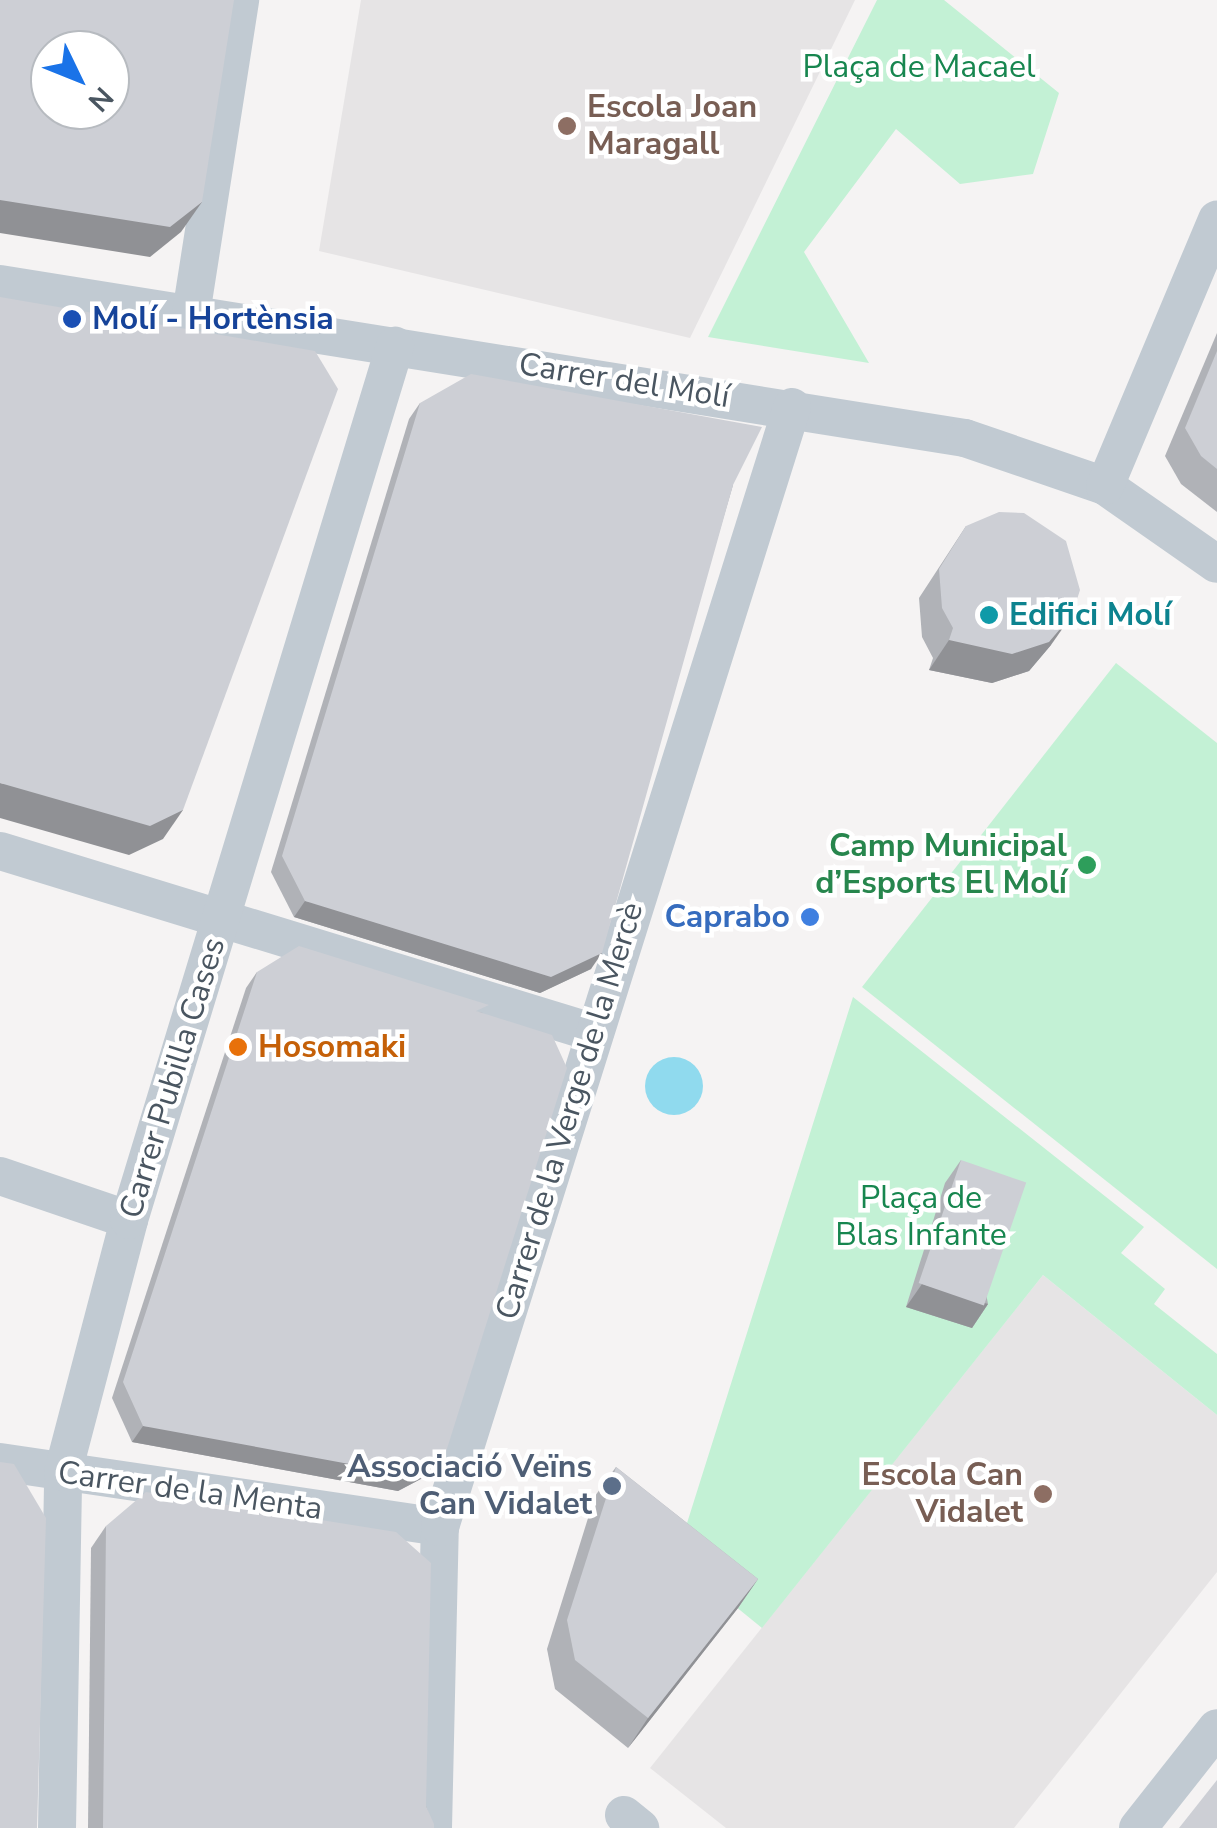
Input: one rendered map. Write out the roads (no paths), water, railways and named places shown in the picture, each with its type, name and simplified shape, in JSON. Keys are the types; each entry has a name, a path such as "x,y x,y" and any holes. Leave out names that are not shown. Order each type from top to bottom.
{"street":[{"path":"191,314 240,0"},
{"path":"1105,486 1217,220"},
{"name":"Carrer del Molí","path":"0,284 792,407 965,438 1105,486 1217,564"},
{"name":"Carrer Pubilla Cases","path":"57,1828 64,1472 129,1220 394,346"},
{"name":"Carrer de la Verge de la Mercè","path":"433,1828 440,1528 792,407"},
{"path":"0,851 595,1033"},
{"path":"0,1176 129,1220"},
{"name":"Carrer de la Menta","path":"0,1462 440,1528"},
{"path":"1138,1828 1217,1728"}],"water":[{"path":"674,1057 694,1066 703,1086 694,1106 674,1115 654,1106 645,1086 654,1066"}],"place":[{"name":"Escola Joan Maragall","path":"567,126"},
{"name":"Molí - Hortènsia","path":"72,319"},
{"name":"Edifici Molí","path":"989,615"},
{"name":"Camp Municipal d’Esports El Molí","path":"1087,865"},
{"name":"Caprabo","path":"810,917"},
{"name":"Hosomaki","path":"238,1047"},
{"name":"Associació Veïns Can Vidalet","path":"612,1486"},
{"name":"Escola Can Vidalet","path":"1043,1494"}],"park label":[{"name":"Plaça de Macael","path":"919,67"},
{"name":"Plaça de Blas Infante","path":"921,1218"}]}
